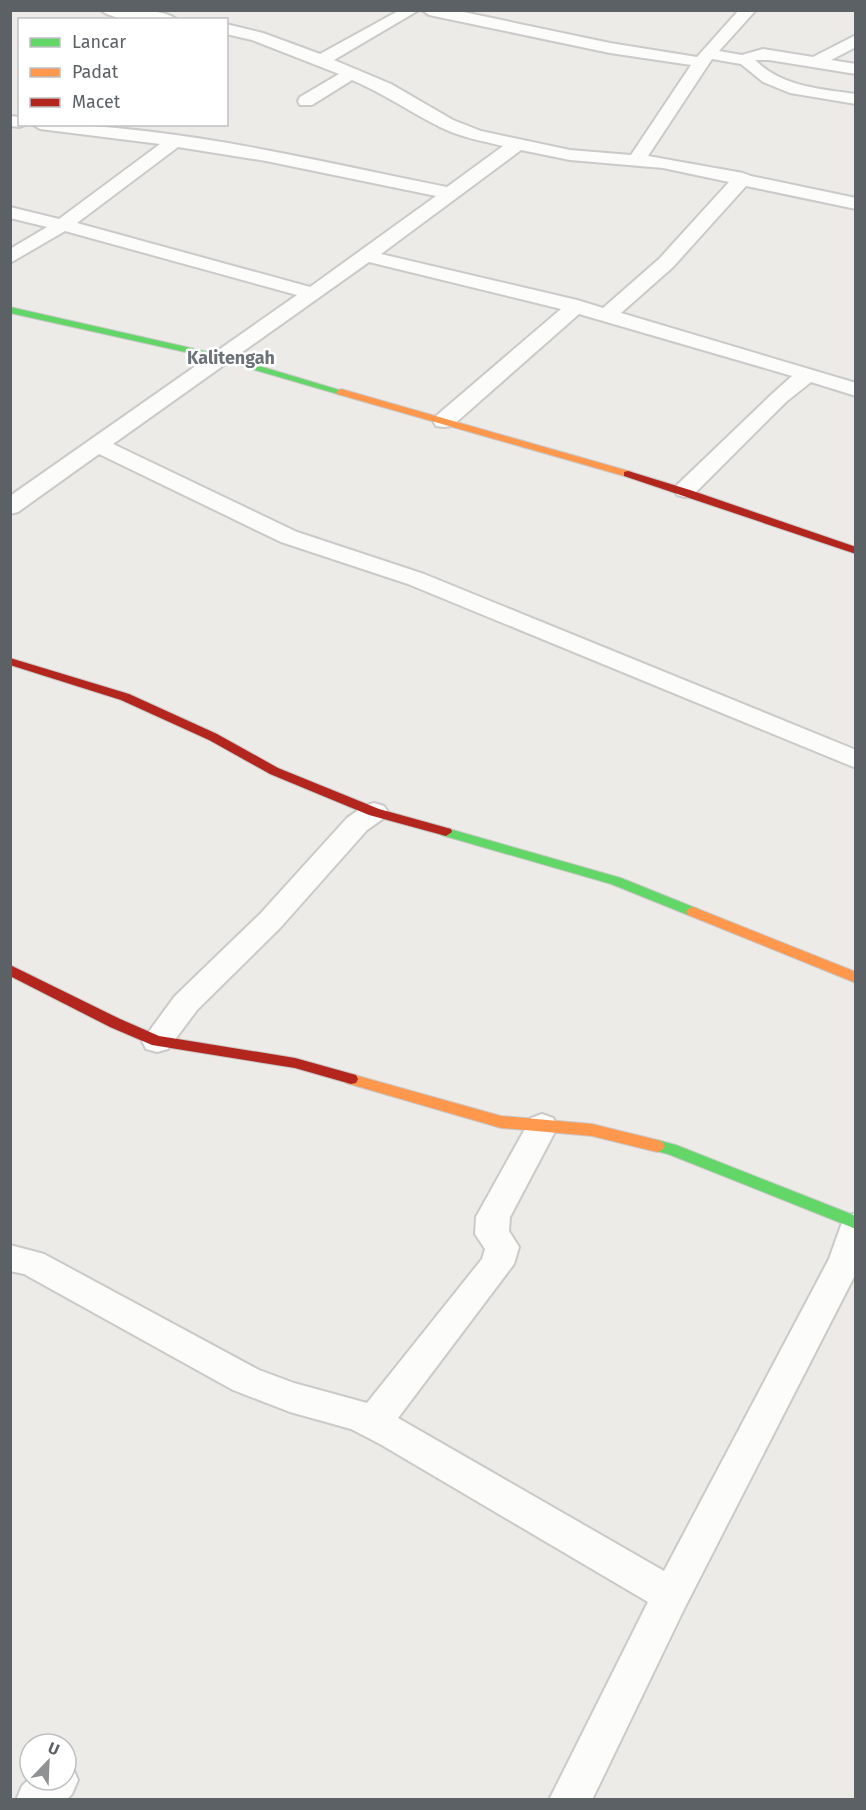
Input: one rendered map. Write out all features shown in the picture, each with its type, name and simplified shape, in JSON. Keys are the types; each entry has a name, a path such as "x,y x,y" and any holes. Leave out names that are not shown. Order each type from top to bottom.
{"street":[{"path":"108,10 158,18"},
{"path":"321,60 412,10"},
{"path":"429,10 599,46 705,58 746,60 756,54 770,55 855,69"},
{"path":"637,160 728,27 749,10"},
{"path":"228,29 257,36 352,73 385,88 447,124 476,135 570,155 663,163 743,178 855,204"},
{"path":"816,63 855,40"},
{"path":"746,60 757,73 783,86 855,99"},
{"path":"306,101 352,73"},
{"path":"55,126 266,156 449,193"},
{"path":"10,257 64,224 174,142"},
{"path":"10,507 366,256 516,145"},
{"path":"608,314 666,263 743,178"},
{"path":"10,212 64,224 311,293"},
{"path":"366,256 485,282 608,314 855,390"},
{"path":"444,421 577,306"},
{"path":"10,310 223,358 444,421 685,490 779,526 855,551"},
{"path":"685,490 779,398 808,374"},
{"path":"99,446 289,537 416,579 855,760"},
{"path":"10,661 125,697 213,737 274,771 374,812 616,881 855,978"},
{"path":"157,1041 186,1003 270,921 357,824 374,812"},
{"path":"10,970 115,1023 157,1041 296,1063 501,1122 592,1130 671,1149 855,1225 846,1259 671,1595 570,1800"},
{"path":"373,1423 497,1264 502,1247 492,1234 493,1217 542,1126"},
{"path":"10,1258 32,1263 246,1380 290,1397 360,1416 671,1595"}],"traffic: fast":[{"path":"10,310 223,358 341,392"},
{"path":"446,832 616,881 693,912"},
{"path":"657,1146 671,1149 856,1223"}],"traffic: slow":[{"path":"341,392 628,474"},
{"path":"693,912 856,978"},
{"path":"351,1079 501,1122 592,1130 657,1146"}],"traffic: jam":[{"path":"628,474 856,551"},
{"path":"10,661 125,697 213,737 274,771 374,812 446,832"},
{"path":"10,970 115,1023 157,1041 295,1063 351,1079"}],"district":[{"name":"Kalitengah","path":"231,358"}]}
